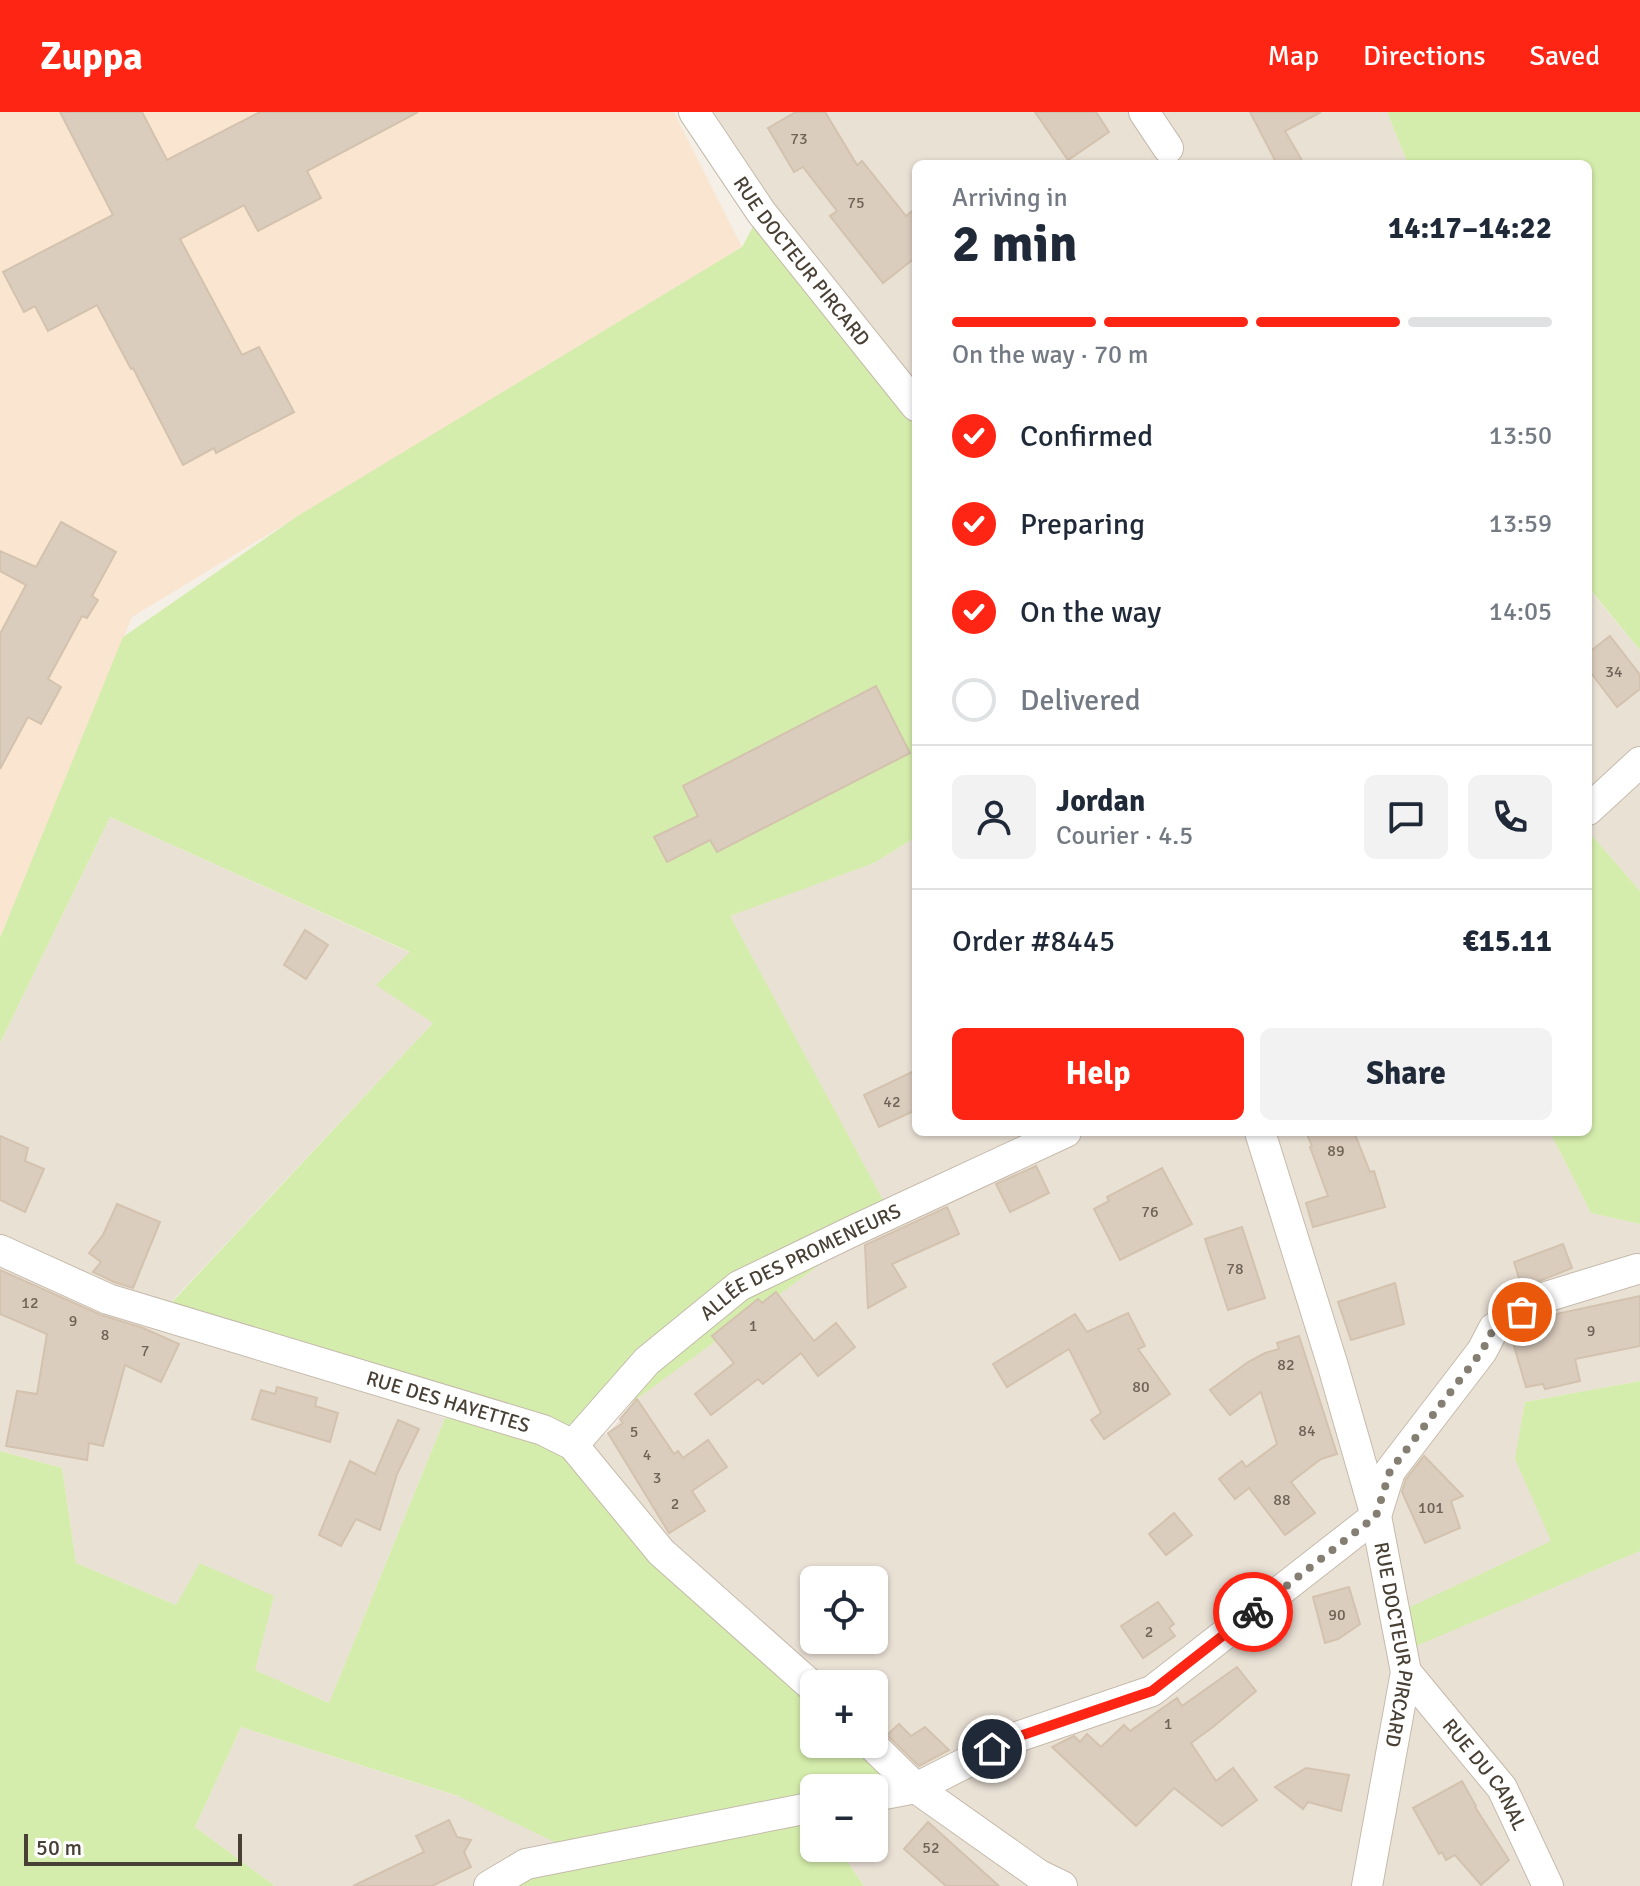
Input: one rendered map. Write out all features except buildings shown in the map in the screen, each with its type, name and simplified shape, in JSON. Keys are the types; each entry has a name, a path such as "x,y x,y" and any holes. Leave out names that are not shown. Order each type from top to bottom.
{"street":[{"name":"RUE DOCTEUR PIRCARD","path":"694,112 761,212 912,401"},
{"path":"1144,112 1168,148"},
{"path":"1592,806 1640,762"},
{"name":"ALLÉE DES PROMENEURS","path":"573,1445 647,1361 739,1286 1057,1136"},
{"name":"RUE DOCTEUR PIRCARD","path":"1261,1136 1376,1516 1406,1672 1367,1886"},
{"name":"RUE DES HAYETTES","path":"0,1250 108,1299 543,1430 573,1445 661,1552 800,1676"},
{"path":"888,1793 916,1788 1017,1737 1152,1691 1376,1516 1390,1471 1482,1351 1494,1328 1549,1296 1637,1269"},
{"name":"RUE DU CANAL","path":"1406,1672 1502,1788 1548,1886"},
{"path":"885,1758 916,1788 1039,1875 1062,1886"},
{"path":"489,1886 526,1864 800,1810"}],"shaded area":[{"path":"0,112 674,112 742,247 132,617 0,938"},
{"path":"697,112 1387,112 1406,160 912,160 912,401"},
{"path":"1592,593 1640,650 1640,891 1592,836"},
{"path":"110,817 411,953 433,1023 160,1314 445,1418 329,1703 255,1670 176,1605 76,1563 62,1468 0,1451 0,1043"},
{"path":"912,839 912,1136 1552,1136 1591,1213 1640,1224 1640,1381 1525,1402 1516,1459 1552,1541 1402,1651 1640,1551 1640,1886 864,1886 848,1862 888,1862 888,1774 874,1774 874,1758 888,1758 888,1670 800,1670 573,1445 608,1433 739,1286 730,915 874,863"},
{"path":"241,1727 482,1804 580,1853 489,1886 275,1886 195,1827"}],"green space":[{"path":"1387,112 1640,112 1640,650 1592,592 1592,160 1406,160"},
{"path":"761,212 912,400 912,839 874,863 730,916 890,1213 574,1445 800,1672 800,1758 886,1758 916,1788 888,1788 888,1774 800,1774 800,1810 753,1819 800,1824 800,1862 848,1862 864,1886 501,1886 578,1853 458,1796 241,1727 195,1827 275,1886 0,1886 0,1451 62,1468 76,1563 176,1605 200,1563 274,1596 255,1670 329,1703 445,1418 507,1425 160,1315 433,1023 376,985 410,952 110,817 0,1043 0,938 123,637 296,517 742,247"},
{"path":"1592,836 1640,891 1640,1224 1591,1213 1552,1136 1592,1136"},
{"path":"1640,1381 1640,1551 1402,1652 1395,1614 1551,1541 1515,1459 1525,1402"}],"way so far":[{"path":"1253,1612 1376,1516 1390,1471 1482,1351 1494,1328 1522,1312"}],"route":[{"path":"992,1749 1017,1737 1152,1691 1253,1612"}]}
